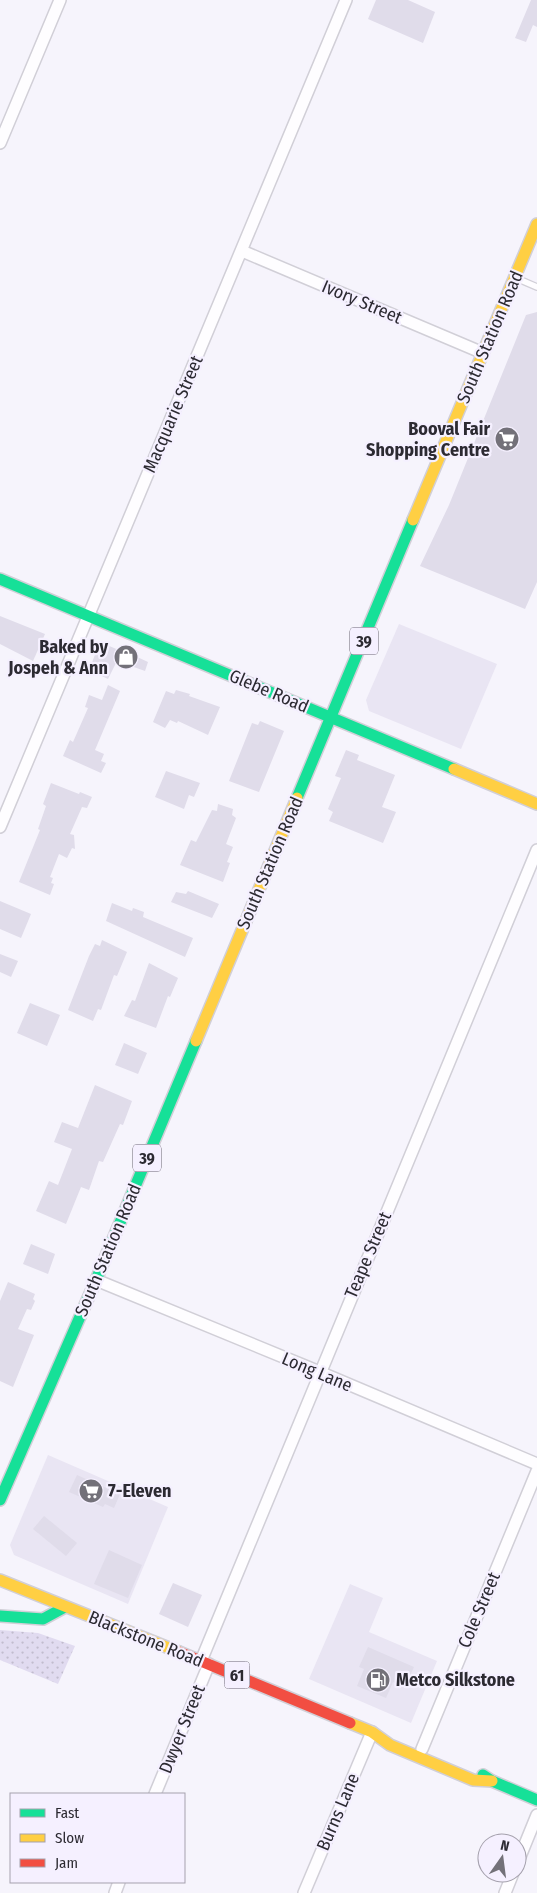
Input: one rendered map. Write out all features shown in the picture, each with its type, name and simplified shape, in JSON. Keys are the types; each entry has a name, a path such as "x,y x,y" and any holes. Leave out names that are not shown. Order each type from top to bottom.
{"main road":[{"name":"South Station Road","path":"0,1500 96,1280 537,224"},
{"name":"Glebe Road","path":"0,579 537,804"},
{"name":"Blackstone Road","path":"0,1580 205,1662 373,1733 390,1745 473,1780 492,1781"},
{"path":"0,1616 43,1618 65,1607"},
{"name":"Blackstone Road","path":"373,1733 393,1736 477,1771 492,1781 537,1800"}],"street":[{"path":"0,143 60,0"},
{"name":"Macquarie Street","path":"1,821 346,0"},
{"name":"Ivory Street","path":"242,251 483,353"},
{"name":"Teape Street","path":"205,1662 320,1373 537,850"},
{"name":"Long Lane","path":"96,1280 537,1464"},
{"name":"Cole Street","path":"422,1749 537,1471"},
{"name":"Dwyer Street","path":"155,1793 205,1662"},
{"name":"Burns Lane","path":"304,1893 373,1733"},
{"path":"527,1840 537,1816"}],"lane":[{"path":"515,278 537,287"}],"shaded area":[{"path":"399,624 497,664 461,749 369,711 366,700"},
{"path":"48,1455 168,1507 128,1604 14,1555 10,1545"},
{"path":"350,1584 383,1598 369,1632 437,1661 411,1723 309,1679"},
{"path":"0,1630 38,1633 75,1646 58,1684 0,1660"}],"building":[{"path":"376,0 408,0 435,12 423,43 368,19"},
{"path":"531,0 537,0 537,27 533,25 526,42 515,38"},
{"name":"Booval Fair Shopping Centre","path":"537,312 537,582 525,609 420,566 449,505 526,315"},
{"path":"0,616 45,634 33,661 0,644"},
{"path":"100,642 121,651 122,648 134,653 133,655 148,662 145,671 117,661 108,679 89,670"},
{"path":"108,685 120,691 95,750 104,754 101,761 106,763 101,773 63,756 70,740 73,742 88,708 85,707 89,695 102,700"},
{"path":"176,690 220,707 208,735 178,721 177,723 170,720 165,728 153,722 166,691 174,694"},
{"path":"260,721 284,731 259,792 229,781 252,723 258,725"},
{"path":"346,750 359,755 357,760 395,775 382,807 396,812 383,843 329,821 333,812 328,809 341,778 335,776"},
{"path":"166,771 200,783 194,797 189,795 184,809 155,797"},
{"path":"51,783 92,797 87,808 82,807 70,834 74,835 75,849 72,848 67,858 59,854 50,877 53,878 51,883 54,884 50,895 19,882 40,830 38,829 46,806 43,804"},
{"path":"218,804 233,809 232,815 236,818 226,844 233,847 227,862 230,863 223,882 180,865 191,840 196,842 212,810 217,811"},
{"path":"188,891 219,904 212,918 171,902 176,892 186,894"},
{"path":"0,901 31,914 21,938 0,929"},
{"path":"112,903 132,911 133,908 144,912 143,917 193,938 185,957 106,921"},
{"path":"102,940 127,952 117,976 114,975 101,1010 98,1009 93,1021 68,1010 89,956 95,944 100,946"},
{"path":"0,954 18,961 11,977 0,972"},
{"path":"149,963 178,978 170,997 168,996 156,1028 124,1016 132,1000 135,1001"},
{"path":"30,1003 60,1015 47,1046 17,1033"},
{"path":"124,1043 147,1053 138,1074 115,1065"},
{"path":"95,1085 132,1101 123,1125 120,1124 103,1162 99,1161 89,1190 81,1187 66,1224 36,1211 49,1181 58,1185 72,1149 54,1142 62,1122 78,1128"},
{"path":"31,1244 55,1254 48,1274 23,1264"},
{"path":"8,1282 35,1294 33,1299 35,1301 31,1310 27,1309 18,1329 34,1335 13,1387 0,1381 0,1301"},
{"path":"77,1475 120,1494 114,1508 105,1504 103,1507 69,1492"},
{"path":"44,1516 77,1543 66,1556 33,1529"},
{"path":"109,1550 142,1565 128,1598 94,1584"},
{"path":"173,1583 202,1595 188,1627 159,1614"},
{"path":"368,1647 414,1667 405,1687 393,1682 386,1698 357,1686 364,1669 359,1667"}],"traffic: fast":[{"path":"297,798 413,520"},
{"path":"0,579 454,769"},
{"path":"0,1500 96,1280 196,1041"},
{"path":"0,1616 43,1619 65,1607"},
{"path":"483,1775 492,1781 537,1800"}],"traffic: slow":[{"path":"413,520 537,224"},
{"path":"454,769 537,804"},
{"path":"196,1041 297,798"},
{"path":"0,1580 179,1652"},
{"path":"350,1723 372,1732 390,1745 473,1780 492,1781"}],"traffic: jam":[{"path":"179,1652 350,1723"}],"place":[{"name":"Booval Fair Shopping Centre","path":"507,439"},
{"name":"Baked by Jospeh & Ann","path":"126,657"},
{"name":"7-Eleven","path":"91,1491"},
{"name":"Metco Silkstone","path":"378,1680"}]}
